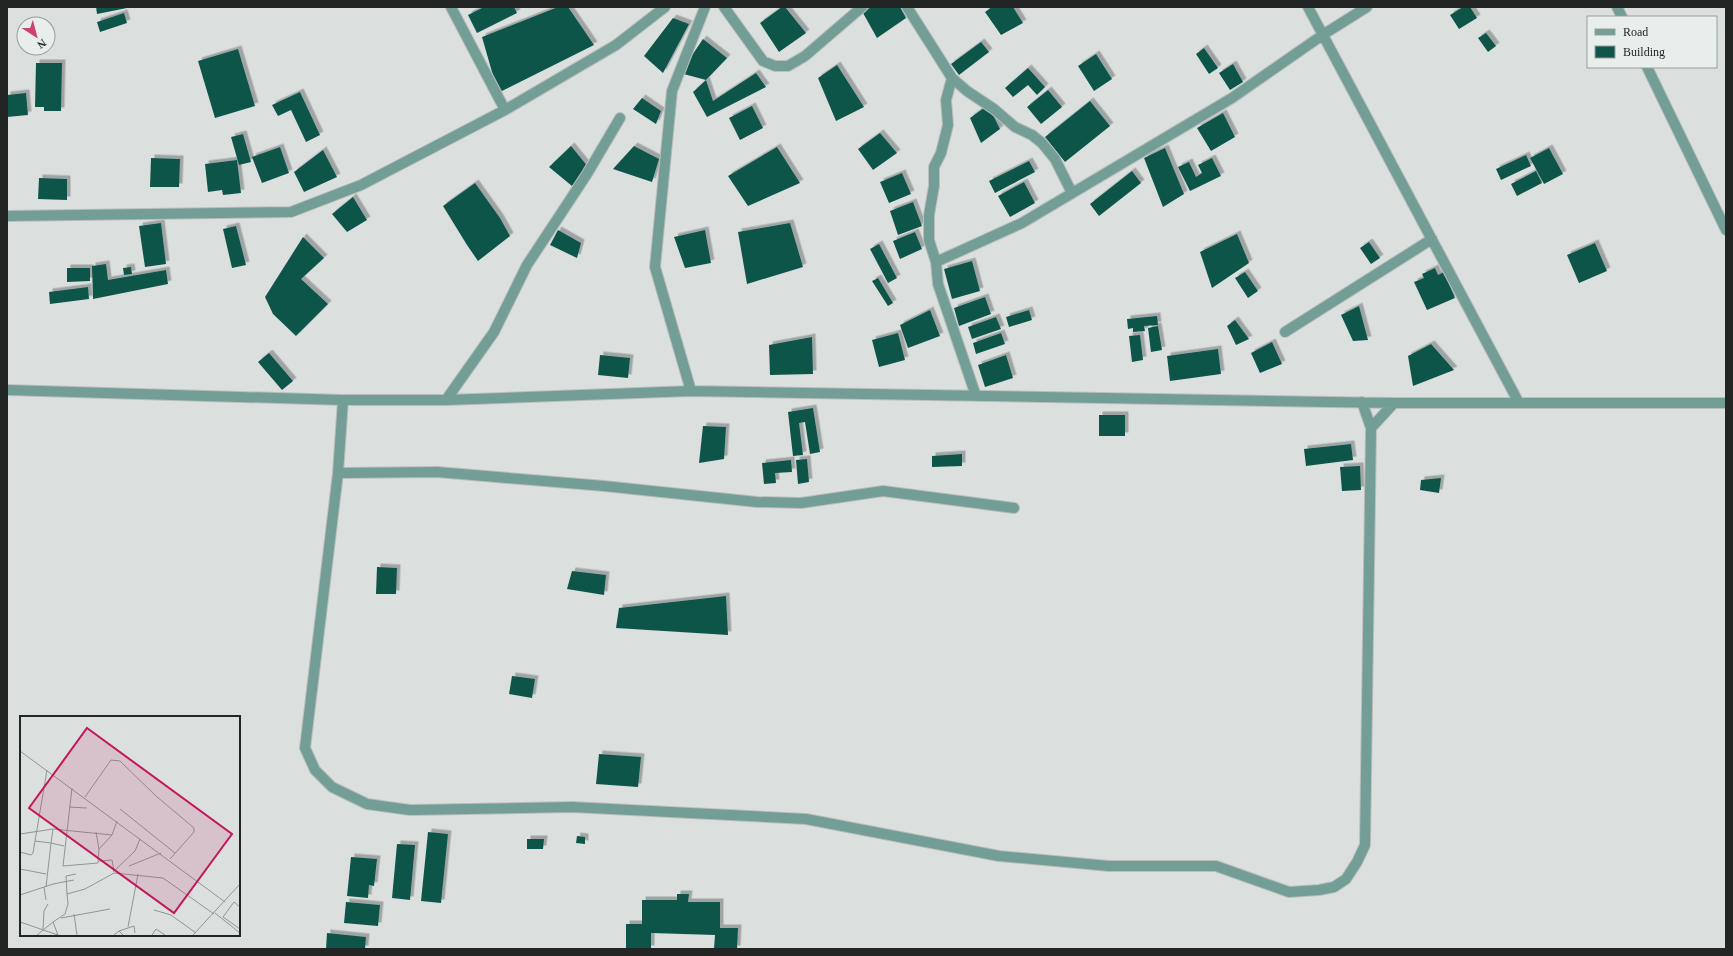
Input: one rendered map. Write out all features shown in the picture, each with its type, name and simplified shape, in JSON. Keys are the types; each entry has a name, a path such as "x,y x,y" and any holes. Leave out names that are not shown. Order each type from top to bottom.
{"street":[{"path":"451,7 505,110"},
{"path":"7,216 291,212 361,185 505,110 616,44 665,7"},
{"path":"691,391 655,267 672,92 705,7"},
{"path":"724,7 764,61 775,66 788,66 805,56 862,7"},
{"path":"907,7 952,78 967,91 994,109 1015,127 1032,135 1042,143 1055,159 1072,193"},
{"path":"1308,7 1324,34 1519,403"},
{"path":"936,262 1022,223 1232,98 1324,34 1367,7"},
{"path":"1617,7 1622,16"},
{"path":"1647,68 1726,230"},
{"path":"952,78 946,100 948,125 941,153 934,167 934,186 929,215 929,240 936,262 938,284 976,396"},
{"path":"446,400 494,332 526,265 587,174 620,118"},
{"path":"1285,332 1432,239"},
{"path":"7,390 343,400 446,400 691,391 1394,403 1726,403"},
{"path":"343,400 338,473 305,748 315,770 332,787 367,804 410,810 572,807 806,819 999,856 1109,866 1216,866 1289,892 1319,890 1334,887 1346,879 1357,862 1365,845 1371,428 1362,402"},
{"path":"1371,428 1394,403"},
{"path":"338,473 437,472 604,486 757,502 801,503 883,491 1014,508"}],"building":[{"path":"96,7 127,7 127,8 97,14"},
{"path":"484,7 514,7 517,13 477,33 468,15"},
{"path":"558,7 568,7 594,45 498,93 482,37"},
{"path":"782,7 785,7 806,33 779,52 760,23"},
{"path":"871,7 900,7 906,18 877,38 863,13"},
{"path":"992,7 1013,7 1023,23 1001,35 985,12"},
{"path":"1463,7 1470,7 1477,18 1459,29 1450,15"},
{"path":"124,13 127,23 100,32 97,22"},
{"path":"673,18 689,24 663,73 644,56"},
{"path":"1486,33 1496,46 1488,52 1478,38"},
{"path":"703,39 727,58 706,80 680,73"},
{"path":"981,42 989,52 959,75 951,64"},
{"path":"1204,48 1218,68 1209,74 1196,54"},
{"path":"238,49 255,106 215,118 198,61"},
{"path":"1096,54 1112,79 1094,91 1078,66"},
{"path":"36,63 62,63 61,111 44,111 44,107 35,107"},
{"path":"1233,64 1243,82 1230,90 1219,73"},
{"path":"837,65 864,107 836,121 818,78"},
{"path":"1028,68 1045,87 1037,95 1028,85 1013,97 1005,88"},
{"path":"756,73 766,87 707,117 693,92 706,80 713,101"},
{"path":"1048,90 1062,107 1041,124 1027,107"},
{"path":"300,92 320,135 306,142 291,110 278,116 272,105"},
{"path":"26,93 28,115 7,117 7,95"},
{"path":"642,98 661,111 656,124 633,109"},
{"path":"1090,101 1110,126 1065,162 1045,137"},
{"path":"988,105 1000,129 981,143 970,118"},
{"path":"752,106 763,128 740,140 729,118"},
{"path":"1223,113 1235,137 1211,151 1197,128"},
{"path":"880,133 897,153 873,170 858,149"},
{"path":"243,134 251,162 239,165 231,137"},
{"path":"571,146 589,168 572,186 549,167"},
{"path":"634,146 659,159 652,182 613,169"},
{"path":"280,147 289,173 262,183 252,157"},
{"path":"777,147 800,183 748,206 728,176"},
{"path":"1165,148 1184,194 1163,207 1144,158"},
{"path":"1549,148 1563,174 1544,184 1530,158"},
{"path":"323,150 337,177 304,192 294,172"},
{"path":"1526,155 1531,166 1501,180 1496,169"},
{"path":"151,158 180,159 179,187 150,187"},
{"path":"1212,158 1221,176 1190,191 1178,167 1189,162 1196,177 1202,173 1198,165"},
{"path":"237,160 241,193 223,195 222,190 208,192 205,164"},
{"path":"1029,161 1035,172 995,193 989,181"},
{"path":"1132,171 1141,183 1099,216 1090,204"},
{"path":"1536,171 1542,183 1517,196 1511,184"},
{"path":"902,173 911,194 889,203 880,182"},
{"path":"39,178 67,179 67,200 38,199"},
{"path":"1024,182 1035,203 1010,217 998,196"},
{"path":"475,183 500,218 510,236 478,261 443,206"},
{"path":"353,197 367,220 347,232 332,214"},
{"path":"913,202 922,226 898,235 890,211"},
{"path":"161,223 166,264 145,267 139,226"},
{"path":"790,223 803,267 747,284 738,232"},
{"path":"236,226 246,265 232,268 223,229"},
{"path":"558,230 581,243 577,258 550,245"},
{"path":"705,230 711,263 685,268 674,237"},
{"path":"915,232 922,249 900,259 893,241"},
{"path":"1237,234 1249,263 1212,288 1200,252"},
{"path":"303,237 324,258 301,279 328,304 296,336 273,314 265,297"},
{"path":"1369,242 1380,258 1371,264 1360,248"},
{"path":"1595,243 1607,271 1579,283 1567,255"},
{"path":"879,244 897,278 888,283 870,249"},
{"path":"972,261 980,291 952,299 944,269"},
{"path":"106,264 108,280 166,270 168,284 93,299 92,266"},
{"path":"131,267 132,274 124,275 123,268"},
{"path":"67,268 90,268 90,281 67,282"},
{"path":"1435,268 1438,275 1444,272 1455,298 1427,310 1414,282 1424,278 1422,274"},
{"path":"1245,272 1258,291 1248,298 1235,278"},
{"path":"878,278 893,303 888,306 872,281"},
{"path":"88,287 89,299 50,304 49,292"},
{"path":"985,297 991,314 959,326 954,308"},
{"path":"1359,306 1368,340 1353,341 1341,315"},
{"path":"930,310 940,336 908,348 900,325"},
{"path":"1029,310 1032,320 1009,327 1006,317"},
{"path":"1157,316 1158,325 1144,326 1145,331 1133,332 1133,328 1128,329 1127,319"},
{"path":"996,317 1001,329 972,339 968,327"},
{"path":"1235,320 1249,339 1236,345 1227,326"},
{"path":"1158,326 1162,350 1151,352 1148,328"},
{"path":"898,333 905,360 879,367 872,340"},
{"path":"1001,333 1005,344 976,354 973,343"},
{"path":"1140,335 1143,360 1132,362 1129,336"},
{"path":"812,337 813,374 770,375 769,345"},
{"path":"1272,342 1282,364 1260,373 1251,353"},
{"path":"1431,344 1454,370 1413,386 1408,356"},
{"path":"1218,349 1221,374 1170,381 1167,356"},
{"path":"269,353 293,381 282,390 258,362"},
{"path":"600,355 630,358 628,378 598,375"},
{"path":"1006,355 1013,378 985,387 978,365"},
{"path":"813,408 820,452 810,454 805,422 799,423 803,455 793,456 788,412"},
{"path":"1099,415 1125,415 1125,436 1099,436"},
{"path":"703,426 726,427 724,459 699,463"},
{"path":"1351,444 1353,460 1306,466 1304,449"},
{"path":"962,454 962,466 932,467 932,456"},
{"path":"807,459 809,482 798,484 796,460"},
{"path":"791,460 792,472 775,473 776,483 764,484 762,463"},
{"path":"1360,466 1361,490 1342,491 1340,467"},
{"path":"1441,478 1439,493 1420,490 1421,480"},
{"path":"377,567 397,568 396,594 376,594"},
{"path":"572,571 606,575 604,595 567,589"},
{"path":"726,596 728,635 616,628 619,608"},
{"path":"512,676 535,679 532,698 509,694"},
{"path":"599,754 641,757 638,787 596,784"},
{"path":"428,832 448,834 441,903 421,901"},
{"path":"577,836 585,837 585,844 576,843"},
{"path":"527,839 544,839 543,849 527,849"},
{"path":"397,844 415,845 410,900 392,898"},
{"path":"351,857 377,859 374,886 369,885 368,898 347,896"},
{"path":"677,894 689,894 688,902 720,902 720,928 738,928 737,949 714,949 715,935 651,933 651,949 626,949 626,924 642,924 642,900 677,900"},
{"path":"346,902 380,905 378,926 344,923"},
{"path":"327,933 366,937 365,949 326,949"}]}
